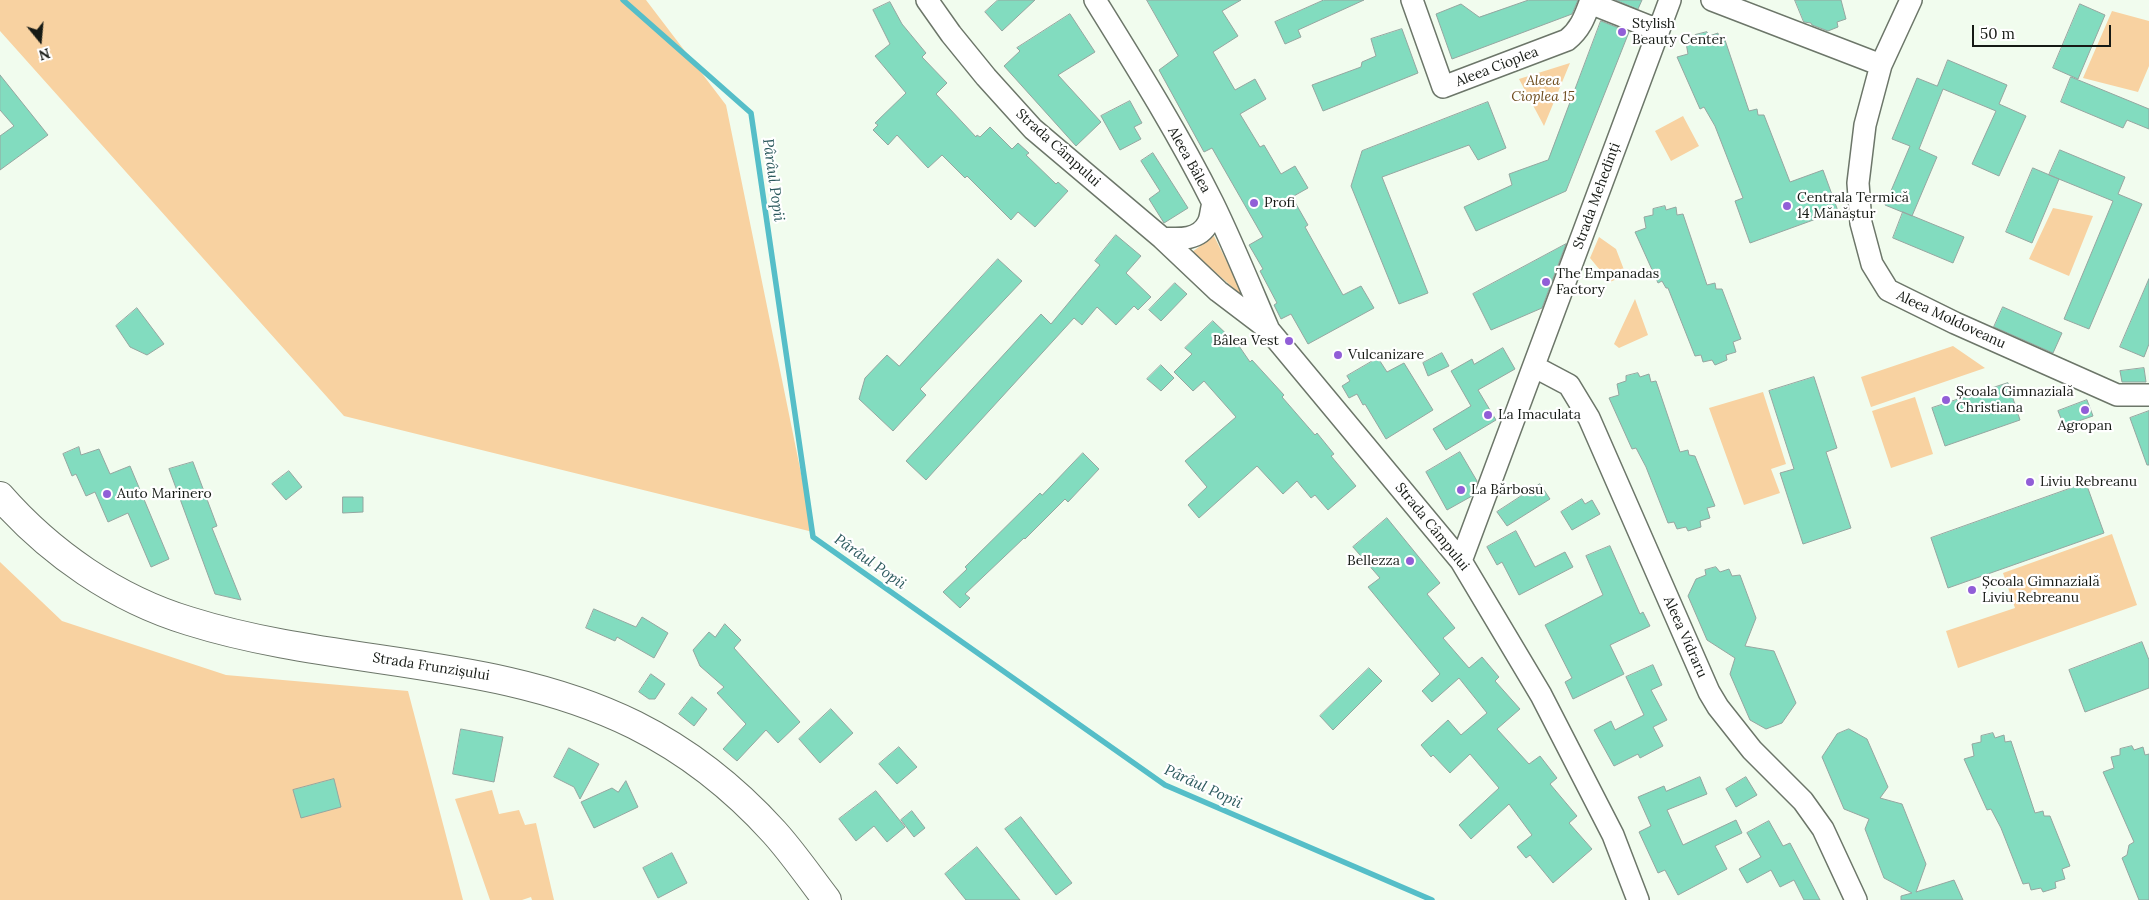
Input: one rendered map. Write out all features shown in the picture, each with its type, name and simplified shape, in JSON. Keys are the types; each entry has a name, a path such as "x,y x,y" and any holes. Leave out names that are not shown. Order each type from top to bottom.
{"main road":[{"name":"Strada Frunzișului","path":"0,496 37,534 74,564 114,589 150,607 188,621 280,642 525,684 586,704 636,726 680,751 721,781 774,832 827,900"}],"street":[{"name":"Strada Câmpului","path":"927,0 951,34 986,77 1033,129 1162,238 1218,291 1268,328 1461,561 1541,694 1613,835 1638,900"},
{"name":"Aleea Bâlea","path":"1095,0 1178,138 1212,203 1268,328"},
{"name":"Aleea Cioplea","path":"1412,0 1443,87 1567,40 1575,34 1582,23 1590,1 1658,30"},
{"name":"Strada Mehedinți","path":"1461,561 1535,367 1670,0"},
{"path":"1712,0 1881,64"},
{"name":"Aleea Moldoveanu","path":"1911,0 1881,64 1865,125 1858,184 1861,223 1872,264 1888,290 1955,323 2117,395 2149,395"},
{"path":"1162,238 1184,240 1198,234 1208,224 1212,203"},
{"name":"Aleea Vidraru","path":"1535,367 1569,385 1589,418 1709,692 1718,707 1752,750 1803,801 1823,829 1856,900"}],"green space":[{"path":"0,0 646,0 726,105 813,532 344,416 0,31"},
{"path":"2112,11 2149,21 2149,66 2138,92 2083,78"},
{"name":"Aleea Cioplea 15","path":"1570,63 1544,126 1519,79"},
{"path":"1683,116 1699,146 1671,161 1655,131"},
{"path":"2053,208 2093,216 2069,276 2029,259"},
{"path":"1214,236 1245,298 1192,252"},
{"path":"1599,237 1616,249 1626,275 1610,282 1590,258"},
{"path":"1635,299 1648,335 1619,348 1614,344"},
{"path":"1953,346 1985,368 1871,407 1861,377"},
{"path":"1763,392 1786,464 1771,469 1780,493 1744,505 1709,408"},
{"path":"1915,397 1933,454 1891,468 1872,411"},
{"path":"2112,534 2137,605 1958,668 1946,631 2015,608 2003,573"},
{"path":"0,562 62,621 226,675 408,691 463,900 0,900"},
{"path":"492,790 499,814 519,810 525,825 536,823 554,900 532,900 531,897 522,900 490,900 455,799"}],"building":[{"path":"998,0 1035,0 1002,31 985,12"},
{"path":"1147,0 1241,0 1222,11 1238,36 1213,52 1235,90 1255,79 1266,99 1240,114 1260,147 1264,145 1281,174 1295,166 1308,188 1292,197 1308,225 1305,227 1343,295 1361,286 1374,308 1308,344 1291,314 1281,319 1274,305 1277,303 1260,271 1263,269 1249,245 1263,237 1212,148 1204,152 1159,70 1178,56"},
{"path":"1324,0 1364,0 1298,30 1301,37 1285,44 1275,22"},
{"path":"1529,0 1578,0 1572,14 1452,59 1436,14 1461,4 1479,17"},
{"path":"1616,0 1642,0 1638,9"},
{"path":"1795,0 1841,0 1846,19 1837,22 1838,27 1828,31 1811,23 1804,22"},
{"path":"890,2 902,24 926,53 922,57 947,83 936,94 976,137 977,135 980,137 990,127 1012,149 1018,143 1029,153 1026,155 1056,184 1058,182 1068,191 1035,227 1018,212 1011,220 967,176 965,178 942,155 928,168 897,135 888,145 873,130 878,125 875,123 906,93 875,56 890,44 873,10"},
{"path":"2080,4 2105,15 2078,79 2053,68"},
{"path":"1070,14 1095,52 1058,75 1101,122 1076,146 1004,66 1020,51 1017,48"},
{"path":"1601,21 1629,32 1566,191 1476,231 1464,207 1512,185 1509,174 1548,160"},
{"path":"1402,29 1418,73 1323,111 1312,85 1361,67 1362,62 1376,56 1371,39"},
{"path":"1707,32 1709,36 1718,33 1719,41 1725,40 1749,111 1757,109 1758,115 1764,115 1790,182 1823,170 1838,211 1750,243 1735,201 1743,198 1715,126 1704,107 1700,109 1677,57 1688,54 1686,43 1695,41 1695,35"},
{"path":"1948,60 2007,85 1999,104 2026,116 1999,176 1972,164 1996,111 1943,89 1919,149 1937,157 1912,216 1885,205 1910,146 1892,139 1917,78 1937,86"},
{"path":"0,75 48,135 0,170 0,136 14,126 0,110"},
{"path":"2071,77 2149,109 2149,129 2127,120 2123,128 2061,102"},
{"path":"1130,101 1142,123 1134,127 1141,139 1120,150 1101,116"},
{"path":"1488,102 1506,148 1478,160 1469,145 1382,177 1428,293 1399,304 1351,186 1362,151"},
{"path":"2060,150 2125,177 2118,194 2142,204 2089,329 2064,319 2113,201 2049,175"},
{"path":"1153,153 1188,208 1164,223 1149,199 1160,191 1141,161"},
{"path":"2033,168 2059,179 2032,243 2006,232"},
{"path":"1665,206 1666,210 1676,207 1677,215 1683,214 1707,285 1715,283 1716,289 1722,289 1741,339 1733,342 1736,352 1726,355 1727,360 1715,365 1712,360 1703,362 1701,355 1695,356 1668,288 1666,288 1662,281 1658,283 1635,232 1646,228 1644,217 1653,215 1653,209"},
{"path":"1903,212 1964,237 1953,263 1893,238"},
{"path":"1116,235 1141,256 1126,273 1151,297 1138,310 1134,306 1116,325 1097,307 1082,325 1074,318 926,480 906,461 1041,314 1051,324 1100,265 1095,261"},
{"path":"1566,244 1542,308 1491,330 1473,294"},
{"path":"998,259 1022,281 920,389 926,395 893,431 859,399 865,378 887,355 899,366"},
{"path":"2149,279 2149,344 2144,357 2120,347"},
{"path":"1175,283 1187,294 1161,321 1149,310"},
{"path":"2003,307 2062,333 2053,353 1994,327"},
{"path":"137,308 164,344 147,355 130,347 116,326"},
{"path":"1213,321 1239,346 1250,362 1252,360 1284,395 1282,397 1315,435 1317,433 1334,454 1331,456 1356,486 1328,510 1315,495 1311,498 1297,481 1283,494 1257,466 1199,518 1188,505 1207,487 1185,461 1236,417 1204,381 1193,391 1174,372 1192,354 1185,348"},
{"path":"1503,348 1515,369 1478,390 1496,420 1446,450 1433,429 1471,406 1451,371 1472,359 1474,364"},
{"path":"1442,353 1449,366 1428,376 1423,363"},
{"path":"1378,358 1387,372 1404,363 1433,410 1386,439 1357,394 1349,398 1342,386 1350,381 1347,376"},
{"path":"1161,365 1174,378 1161,391 1147,379"},
{"path":"2144,368 2146,382 2122,382 2120,371"},
{"path":"1638,373 1640,377 1649,374 1651,382 1656,381 1680,452 1688,450 1689,455 1695,456 1715,506 1707,508 1710,518 1700,521 1701,527 1688,531 1686,527 1677,529 1674,522 1668,523 1646,467 1636,448 1632,449 1609,398 1619,395 1617,384 1626,381 1626,376"},
{"path":"1814,377 1837,448 1826,452 1851,528 1803,544 1780,473 1794,469 1769,391"},
{"path":"2008,383 2020,420 1945,446 1932,408"},
{"path":"2087,400 2093,416 2064,426 2058,411"},
{"path":"2149,411 2149,465 2147,465 2130,418"},
{"path":"79,447 81,455 99,449 110,474 130,466 169,559 151,567 128,513 108,522 95,492 86,496 76,474 72,476 63,454"},
{"path":"1460,452 1477,481 1472,496 1447,510 1426,472"},
{"path":"1083,453 1099,469 1068,502 1065,499 965,594 970,598 960,608 943,592 967,569 965,567 1040,493 1042,495"},
{"path":"193,462 217,526 212,528 241,600 215,594 169,469"},
{"path":"289,471 302,487 286,500 272,484"},
{"path":"2086,483 2104,533 1948,588 1931,538"},
{"path":"1540,484 1550,499 1507,526 1497,512"},
{"path":"343,497 363,497 363,512 343,513"},
{"path":"1582,499 1585,504 1592,500 1600,514 1572,530 1561,512"},
{"path":"1387,518 1440,583 1427,594 1455,628 1443,638 1469,668 1482,657 1499,677 1495,681 1520,709 1497,729 1529,764 1540,756 1557,778 1550,784 1577,816 1569,823 1592,849 1553,883 1530,855 1526,858 1517,847 1532,835 1509,804 1471,839 1459,825 1499,788 1470,754 1450,773 1433,755 1431,757 1421,745 1448,720 1461,735 1487,713 1459,678 1432,702 1422,691 1440,674 1368,587 1380,578 1353,547"},
{"path":"1516,531 1535,567 1565,552 1573,567 1519,595 1502,562 1497,565 1487,547"},
{"path":"1610,546 1640,614 1643,612 1650,626 1610,645 1624,674 1573,699 1565,682 1572,678 1545,625 1603,595 1586,556"},
{"path":"1716,567 1720,572 1729,569 1732,576 1740,575 1756,618 1745,646 1774,651 1796,703 1782,723 1766,729 1750,720 1730,674 1735,658 1707,640 1688,596 1696,579 1706,575 1705,570"},
{"path":"594,609 636,627 642,617 668,633 654,658 617,637 615,641 586,628"},
{"path":"725,624 741,640 734,648 800,722 778,743 766,730 737,761 723,749 746,724 717,693 724,687 700,666 693,650 709,632 715,637"},
{"path":"2142,642 2149,660 2149,688 2085,712 2069,670"},
{"path":"1653,665 1662,685 1651,690 1667,720 1653,727 1663,746 1640,758 1638,754 1614,766 1594,730 1611,721 1615,730 1644,715 1626,677"},
{"path":"1369,668 1382,681 1333,730 1320,716"},
{"path":"651,674 665,684 655,699 649,699 639,692"},
{"path":"692,697 707,709 694,726 679,714"},
{"path":"831,709 853,733 820,763 799,739"},
{"path":"461,729 503,737 494,782 453,774"},
{"path":"1849,729 1867,739 1888,787 1880,798 1902,804 1926,864 1916,892 1954,880 1963,900 1901,900 1901,896 1912,893 1884,878 1865,829 1869,819 1844,809 1822,757 1837,734"},
{"path":"1993,733 1995,738 2004,735 2005,742 2011,741 2035,813 2043,811 2044,816 2050,816 2070,866 2062,869 2065,879 2055,882 2056,888 2043,892 2041,888 2031,890 2029,883 2023,884 2001,828 1991,809 1987,810 1964,759 1974,756 1972,744 1981,742 1981,736"},
{"path":"2132,746 2134,750 2143,747 2145,755 2149,754 2149,900 2139,900 2122,858 2127,855 2129,845 2134,842 2103,772 2114,768 2111,757 2120,755 2120,749"},
{"path":"899,747 917,767 897,784 879,764"},
{"path":"569,748 599,764 580,799 574,787 554,777"},
{"path":"1700,777 1707,794 1667,810 1683,845 1736,820 1742,833 1715,846 1727,869 1678,895 1665,870 1658,873 1639,832 1651,826 1638,797 1664,786 1666,791"},
{"path":"1746,777 1757,795 1736,807 1726,789"},
{"path":"334,779 341,807 301,818 293,790"},
{"path":"626,781 638,807 594,828 581,802 612,788 618,792"},
{"path":"876,791 905,827 887,842 874,826 856,841 839,819"},
{"path":"912,811 925,828 914,837 901,820"},
{"path":"1021,817 1072,883 1056,895 1005,829"},
{"path":"1769,821 1783,846 1790,843 1820,900 1804,900 1794,880 1780,887 1771,870 1747,883 1739,869 1761,857 1747,833"},
{"path":"977,847 1020,900 966,900 945,874"},
{"path":"672,853 687,883 658,898 643,868"}],"waterway":[{"name":"Pârâul Popii","path":"623,0 751,113 813,537 1165,785 1432,900"}],"place":[{"name":"Stylish Beauty Center","path":"1622,32"},
{"name":"Profi","path":"1254,203"},
{"name":"Centrala Termică 14 Mănăștur","path":"1787,206"},
{"name":"The Empanadas Factory","path":"1546,282"},
{"name":"Bâlea Vest","path":"1289,341"},
{"name":"Vulcanizare","path":"1338,355"},
{"name":"Școala Gimnazială Christiana","path":"1946,400"},
{"name":"Agropan","path":"2085,410"},
{"name":"La Imaculata","path":"1488,415"},
{"name":"Liviu Rebreanu","path":"2030,482"},
{"name":"La Bărbosu","path":"1461,490"},
{"name":"Auto Marinero","path":"107,494"},
{"name":"Bellezza","path":"1410,561"},
{"name":"Școala Gimnazială Liviu Rebreanu","path":"1972,590"}]}
